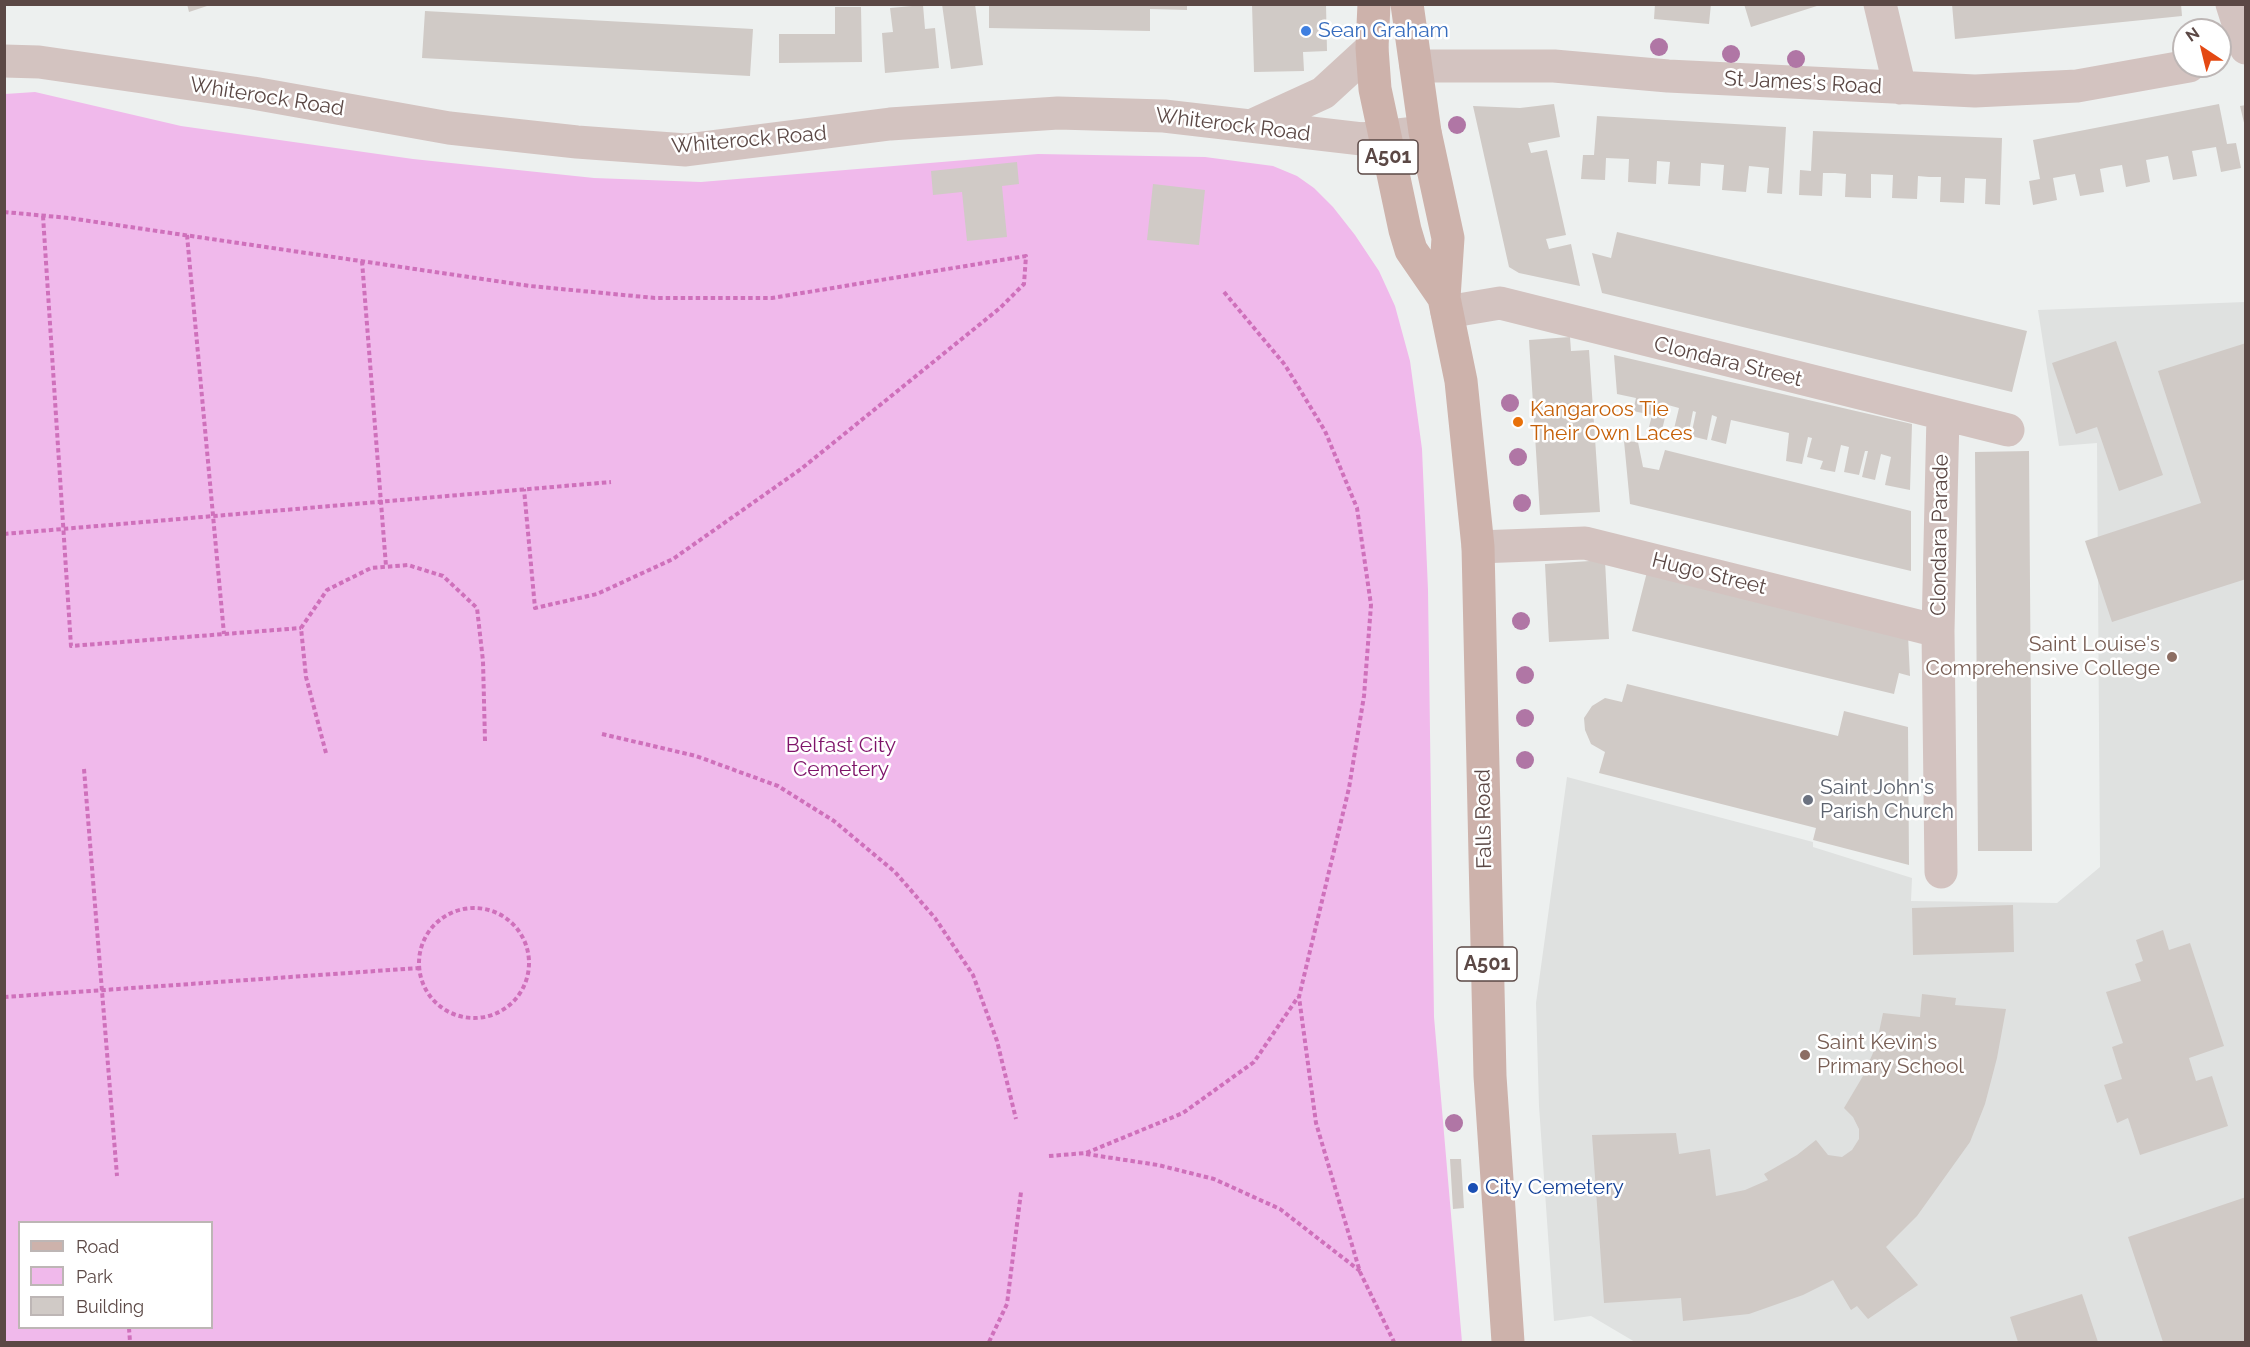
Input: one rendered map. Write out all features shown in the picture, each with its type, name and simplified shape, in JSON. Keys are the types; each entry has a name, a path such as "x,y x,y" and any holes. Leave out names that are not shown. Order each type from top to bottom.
{"main road":[{"name":"Falls Road","path":"1374,4 1372,48 1375,89 1384,138 1411,250 1446,305"},
{"name":"Falls Road","path":"1407,4 1425,132 1448,238 1446,305 1461,381 1478,547 1490,1076 1508,1342"}],"street":[{"path":"1880,4 1900,88"},
{"path":"2232,4 2246,48"},
{"path":"1253,125 1323,93 1372,48"},
{"name":"Whiterock Road","path":"4,61 39,62 241,92 449,128 577,142 687,150 890,124 1047,113 1164,116 1337,137 1384,138 1425,132"},
{"name":"St James's Road","path":"1416,66 1554,66 1668,76 1975,91 2077,86 2172,69"},
{"name":"Clondara Street","path":"1446,305 1500,303 2008,430"},
{"name":"Clondara Parade","path":"1941,872 1938,631 1943,415"},
{"name":"Hugo Street","path":"1478,547 1585,543 1938,631"}],"path":[{"path":"4,212 187,235 530,286 644,297 760,298 1026,256 1023,284 1000,308 801,469 674,559 597,594 535,608 524,489"},
{"path":"43,216 71,646 301,628"},
{"path":"187,235 215,515 224,634"},
{"path":"362,261 386,566"},
{"path":"1224,292 1286,365 1325,431 1357,508 1371,605 1364,696 1349,788 1299,997 1316,1123 1360,1272 1394,1342"},
{"path":"4,534 611,482"},
{"path":"326,753 306,677 301,628 327,590 371,568 386,566 408,565 443,576 477,608 483,661 485,741"},
{"path":"602,734 696,756 778,786 834,821 895,872 935,918 973,975 997,1041 1016,1119"},
{"path":"84,769 117,1176"},
{"path":"477,908 495,911 504,916 524,936 530,954 530,972 524,989 514,1004 499,1014 481,1019 463,1018 440,1006 423,986 419,968 420,949 428,932 441,918 458,910 477,908"},
{"path":"4,997 419,968"},
{"path":"1086,1153 1183,1113 1254,1062 1299,997"},
{"path":"1049,1156 1086,1153 1158,1165 1214,1179 1280,1209 1360,1272"},
{"path":"989,1342 1007,1304 1021,1192"}],"shaded area":[{"path":"2245,302 2245,1342 1635,1342 1591,1316 1554,1321 1539,1106 1536,1003 1567,777 1813,842 1813,847 1912,878 1911,901 2057,903 2100,867 2097,443 2059,446 2038,310"}],"green space":[{"name":"Belfast City Cemetery","path":"35,92 181,126 413,159 594,178 701,182 1038,154 1205,157 1273,166 1297,176 1314,188 1333,207 1379,271 1395,306 1410,361 1422,449 1428,590 1434,1017 1462,1342 5,1342 5,94"}],"building":[{"path":"187,4 210,4 210,5 189,12"},
{"path":"942,4 975,4 983,65 951,69"},
{"path":"989,4 1187,4 1187,10 1150,9 1150,31 989,28"},
{"path":"1252,4 1326,4 1327,51 1303,52 1304,71 1254,72"},
{"path":"1655,4 1711,4 1709,24 1654,19"},
{"path":"1744,4 1820,4 1820,5 1751,27"},
{"path":"1952,4 2181,4 2182,16 1955,39"},
{"path":"923,5 925,29 935,28 939,68 885,73 882,33 893,32 890,8"},
{"path":"835,7 861,7 862,62 779,63 779,34 835,34"},
{"path":"425,11 753,29 750,76 422,58"},
{"path":"1554,104 1560,137 1528,143 1531,153 1547,150 1566,235 1546,239 1549,249 1571,244 1580,286 1519,273 1509,267 1473,106 1520,108"},
{"path":"2219,104 2227,144 2236,143 2241,168 2221,172 2216,147 2192,151 2197,176 2173,180 2168,156 2146,160 2150,182 2126,187 2122,165 2100,169 2104,192 2080,196 2075,174 2053,178 2057,200 2033,205 2029,181 2040,179 2033,140"},
{"path":"2246,105 2246,127 2245,127 2240,106"},
{"path":"1597,116 1786,127 1782,194 1767,193 1769,168 1749,166 1746,192 1722,190 1724,165 1701,163 1700,186 1668,184 1670,162 1657,161 1656,184 1628,182 1629,159 1606,158 1605,180 1581,179 1583,155 1594,155"},
{"path":"1813,131 2002,138 2000,205 1985,204 1986,179 1965,178 1964,203 1940,202 1941,177 1918,176 1917,199 1892,198 1893,175 1871,174 1871,198 1845,197 1846,174 1823,173 1822,196 1799,195 1800,170 1811,171"},
{"path":"1017,162 1019,184 1002,186 1007,237 967,241 962,192 933,195 931,171"},
{"path":"1153,184 1205,190 1199,245 1147,240"},
{"path":"1617,232 2027,331 2012,392 1602,293 1592,253 1611,258"},
{"path":"1570,337 1571,351 1589,350 1600,512 1540,515 1529,340"},
{"path":"2116,341 2163,475 2119,491 2097,427 2076,434 2052,363"},
{"path":"2246,343 2246,579 2112,622 2085,541 2201,503 2158,371"},
{"path":"1614,355 1912,424 1910,490 1885,485 1891,457 1881,454 1875,480 1862,477 1868,451 1865,451 1859,475 1844,472 1849,447 1841,445 1835,472 1820,469 1823,461 1807,457 1812,438 1808,437 1802,464 1786,461 1789,433 1731,420 1726,444 1711,440 1717,417 1712,415 1707,440 1691,436 1696,412 1693,411 1688,436 1673,433 1679,408 1668,405 1662,430 1649,427 1652,415 1633,411 1636,398 1617,394"},
{"path":"1624,441 1638,442 1643,467 1659,470 1665,450 1911,511 1911,571 1630,504"},
{"path":"2029,451 2032,851 1978,851 1975,452"},
{"path":"1605,560 1609,639 1549,642 1545,564"},
{"path":"1647,572 1908,635 1910,676 1899,673 1894,694 1632,631"},
{"name":"Saint John's Parish Church","path":"1627,684 1838,736 1844,711 1908,727 1909,865 1813,840 1816,828 1599,773 1605,752 1591,744 1585,730 1584,718 1592,706 1605,698 1622,702"},
{"path":"2013,905 2014,952 1913,955 1912,908"},
{"path":"2163,930 2169,950 2190,943 2224,1046 2189,1058 2196,1081 2212,1076 2228,1126 2140,1155 2128,1118 2117,1123 2104,1085 2122,1079 2112,1047 2123,1043 2106,992 2141,981 2135,964 2143,961 2136,940"},
{"path":"1922,994 1956,998 1955,1005 2006,1009 1985,1104 1970,1142 1917,1216 1886,1247 1918,1285 1868,1319 1857,1306 1851,1310 1833,1280 1803,1295 1749,1314 1683,1321 1681,1298 1604,1303 1592,1135 1676,1133 1679,1154 1710,1149 1716,1196 1745,1190 1768,1180 1764,1174 1797,1155 1816,1140 1828,1155 1842,1157 1852,1150 1859,1139 1859,1129 1853,1117 1844,1108 1863,1076 1876,1046 1883,1013 1920,1017"},
{"path":"1450,1159 1461,1159 1464,1208 1453,1209"},
{"path":"2246,1197 2246,1342 2163,1342 2128,1237"},
{"path":"2082,1294 2098,1342 2018,1342 2010,1317"}],"place":[{"name":"Sean Graham","path":"1306,31"},
{"name":"Kangaroos Tie Their Own Laces","path":"1518,422"},
{"name":"Saint Louise's Comprehensive College","path":"2172,657"},
{"name":"Saint John's Parish Church","path":"1808,800"},
{"name":"Saint Kevin's Primary School","path":"1805,1055"},
{"name":"City Cemetery","path":"1473,1188"}]}
